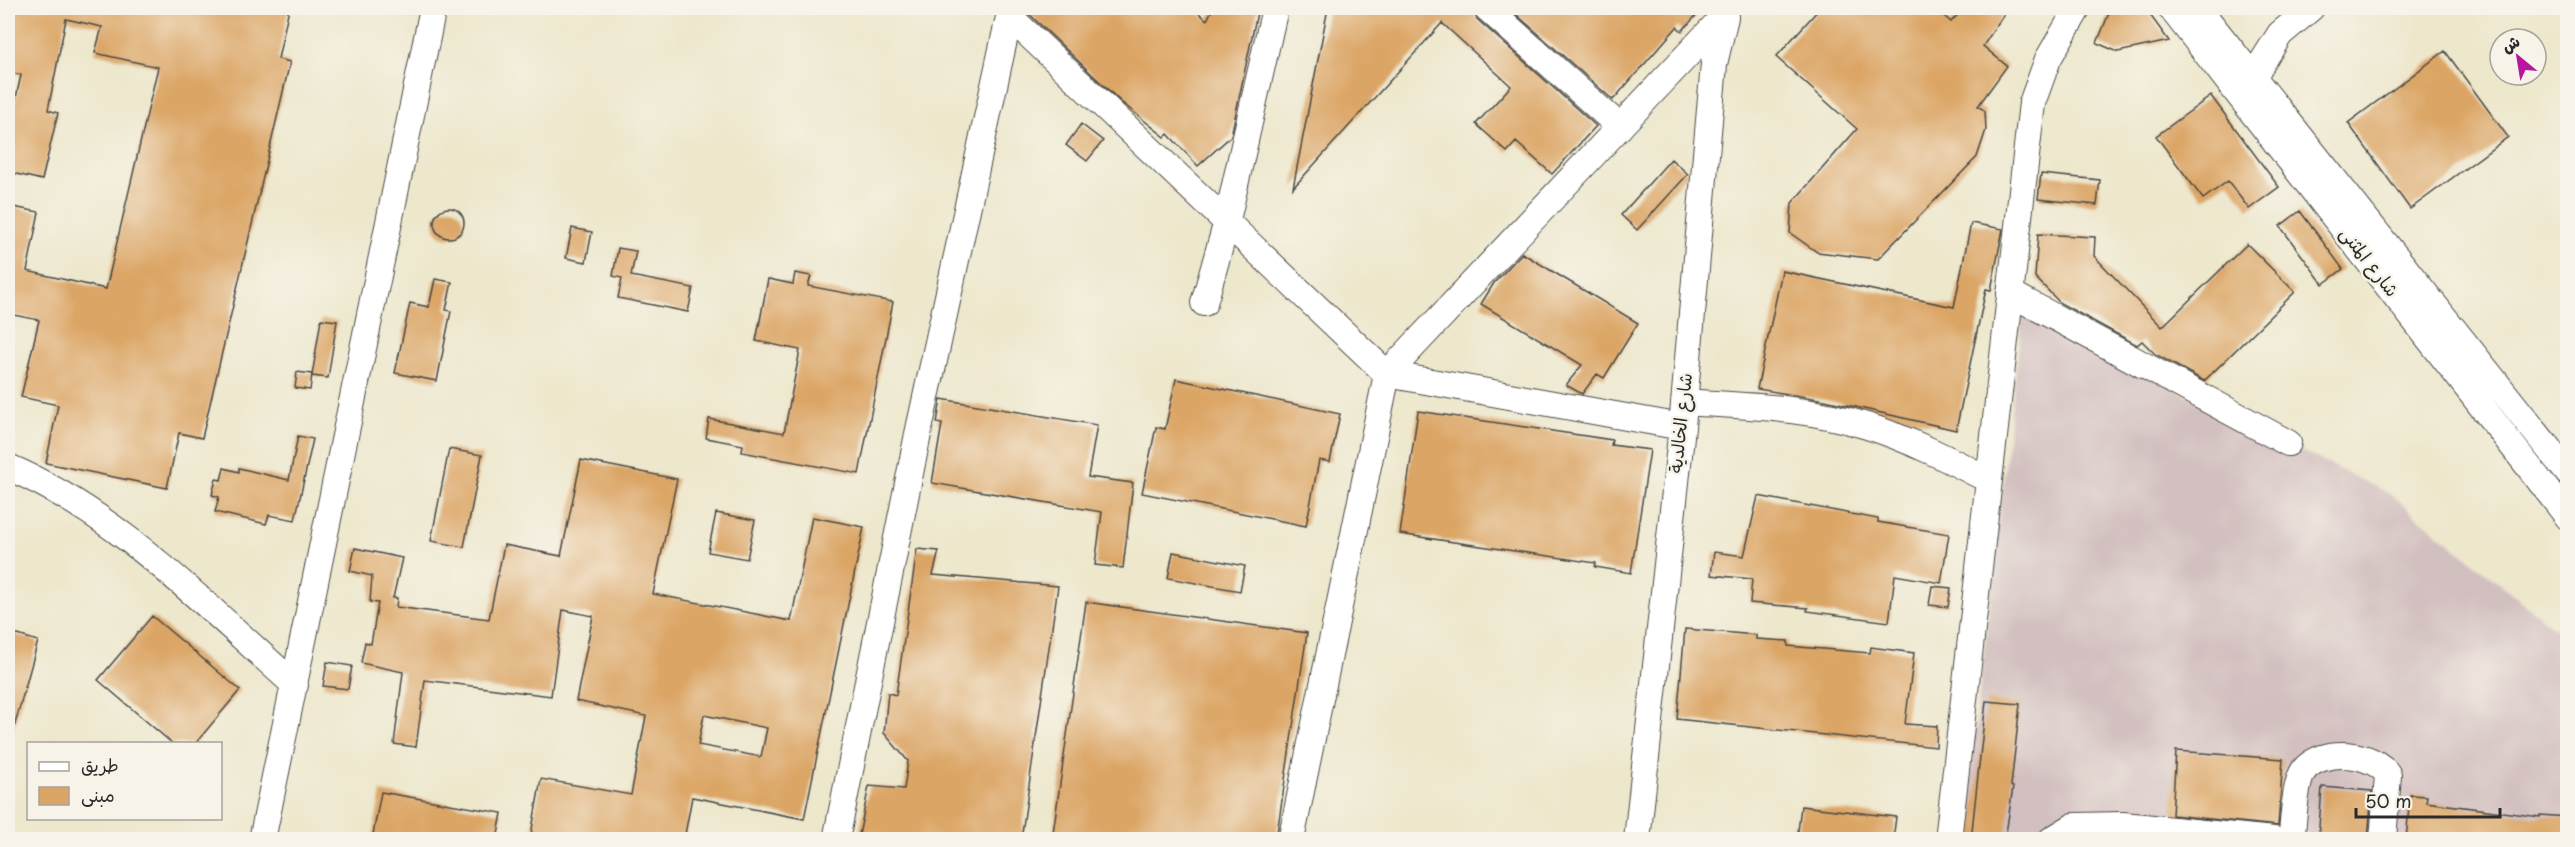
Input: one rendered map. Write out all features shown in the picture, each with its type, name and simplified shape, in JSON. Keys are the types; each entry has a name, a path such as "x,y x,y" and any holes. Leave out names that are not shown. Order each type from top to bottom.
{"street":[{"path":"262,840 433,8"},
{"path":"1204,303 1226,225 1275,8"},
{"path":"1487,8 1620,127"},
{"path":"1948,840 2032,103 2048,59 2078,8"},
{"name":"شارع المثنى","path":"2171,8 2568,517"},
{"name":"شارع المثنى","path":"2198,8 2568,473"},
{"path":"2253,77 2280,34 2311,8"},
{"path":"1291,840 1387,374 1726,11"},
{"name":"شارع الخالدية","path":"1636,840 1683,414 1714,63 1726,11"},
{"path":"1011,12 1226,225 1387,374 1683,414 1788,409 1866,425 1944,457 1989,480"},
{"path":"836,840 918,434 1011,12"},
{"path":"2010,293 2288,443"},
{"path":"1944,457 1993,442"},
{"path":"8,467 34,478 136,544 294,685"},
{"path":"2291,840 2299,782 2305,769 2321,759 2340,755 2373,761 2383,767 2388,775 2383,840"},
{"path":"2051,840 2074,826 2123,825 2274,840"}],"shaded area":[{"path":"2022,315 2388,493 2567,638 2567,839 1963,840"}],"building":[{"path":"8,8 289,8 278,59 290,62 202,438 179,433 167,488 46,463 58,405 21,397 39,320 8,314 8,206 39,212 27,271 106,289 158,67 95,53 102,27 66,19 48,110 58,113 42,180 8,172 8,134 21,75 8,72"},
{"path":"1026,8 1193,8 1207,20 1213,8 1258,8 1231,136 1198,166 1168,134 1165,137 1121,102 1026,11"},
{"path":"1328,8 1472,8 1477,19 1596,126 1552,174 1516,142 1507,152 1476,124 1511,86 1442,23 1293,188"},
{"path":"1509,8 1703,8 1682,31 1677,27 1613,100"},
{"path":"1820,8 1934,8 1951,22 1964,8 2008,8 1983,46 2007,66 1978,106 1985,111 1986,130 1977,157 1878,259 1817,252 1790,233 1792,203 1857,129 1776,57"},
{"path":"2111,8 2145,8 2169,41 2118,52 2097,43"},
{"path":"2445,51 2508,137 2410,209 2348,123"},
{"path":"2211,96 2279,187 2249,209 2228,181 2203,199 2156,136"},
{"path":"1081,124 1103,141 1087,161 1066,145"},
{"path":"1671,159 1688,174 1637,230 1621,215"},
{"path":"2041,174 2100,180 2097,205 2038,199"},
{"path":"449,208 460,212 464,223 460,234 449,238 438,234 434,223 438,212"},
{"path":"2300,211 2343,269 2323,284 2280,226"},
{"path":"1971,223 2003,229 1991,290 1986,289 1956,430 1825,400 1757,389 1782,271 1954,307"},
{"path":"572,228 592,232 586,262 566,258"},
{"path":"2038,234 2095,237 2094,256 2162,327 2247,244 2295,292 2204,381 2155,354 2142,341 2137,345 2060,303 2035,277"},
{"path":"618,248 636,251 631,276 693,288 688,312 618,298 622,278 613,276"},
{"path":"1522,253 1638,323 1604,378 1597,374 1582,394 1566,385 1582,365 1481,304 1494,283"},
{"path":"795,273 811,276 808,286 893,302 859,474 742,452 743,445 706,438 709,419 784,433 800,350 756,341 768,279 793,284"},
{"path":"435,279 452,282 446,310 451,311 437,381 395,373 410,303 429,307"},
{"path":"321,319 337,321 328,378 312,376"},
{"path":"297,372 312,374 310,390 295,388"},
{"path":"1176,379 1340,414 1330,462 1319,460 1306,526 1142,493 1156,427 1165,429"},
{"path":"941,399 1097,425 1088,477 1133,483 1123,568 1095,565 1102,512 932,483 942,424 937,423"},
{"path":"1418,411 1612,440 1611,445 1650,450 1631,573 1595,567 1596,563 1400,534"},
{"path":"298,436 313,439 295,520 269,515 266,524 215,512 219,497 212,495 216,479 221,480 224,468 239,472 239,468 289,480"},
{"path":"449,449 482,455 464,547 431,541"},
{"path":"581,460 677,479 653,594 791,621 812,517 864,527 804,819 692,797 684,840 530,840 541,779 631,795 646,716 576,701 593,616 563,610 551,696 425,680 416,747 394,744 403,672 361,663 365,642 371,644 378,603 370,602 372,576 350,571 355,548 402,558 393,598 397,598 396,607 489,619 504,545 561,556","holes":["704,715 767,728 761,757 698,745"]},
{"path":"1758,496 1878,519 1878,522 1949,534 1941,583 1895,575 1889,622 1807,611 1808,608 1750,603 1752,579 1711,575 1714,552 1744,556"},
{"path":"716,513 755,520 747,559 708,552"},
{"path":"917,549 939,551 933,575 1058,586 1021,840 858,840 869,786 904,789 908,761 884,733 888,693 896,695"},
{"path":"1173,552 1245,566 1240,591 1168,578"},
{"path":"1932,586 1951,588 1948,607 1929,605"},
{"path":"1086,602 1307,633 1276,840 1052,840"},
{"path":"152,616 240,690 197,742 171,742 98,680"},
{"path":"1685,629 1756,635 1756,639 1788,641 1788,646 1870,653 1871,647 1914,653 1905,724 1937,726 1936,747 1677,719"},
{"path":"8,632 38,641 12,735 8,735"},
{"path":"327,662 352,666 348,689 323,686"},
{"path":"1986,701 2020,704 2011,786 2013,787 2005,840 1971,840"},
{"path":"2176,751 2283,759 2278,826 2172,815"},
{"path":"2322,787 2372,791 2368,840 2318,840"},
{"path":"381,792 502,813 497,840 372,840"},
{"path":"2410,795 2427,796 2426,802 2540,817 2540,815 2568,817 2568,840 2406,840"},
{"path":"1801,806 1896,817 1893,840 1797,840"}]}
